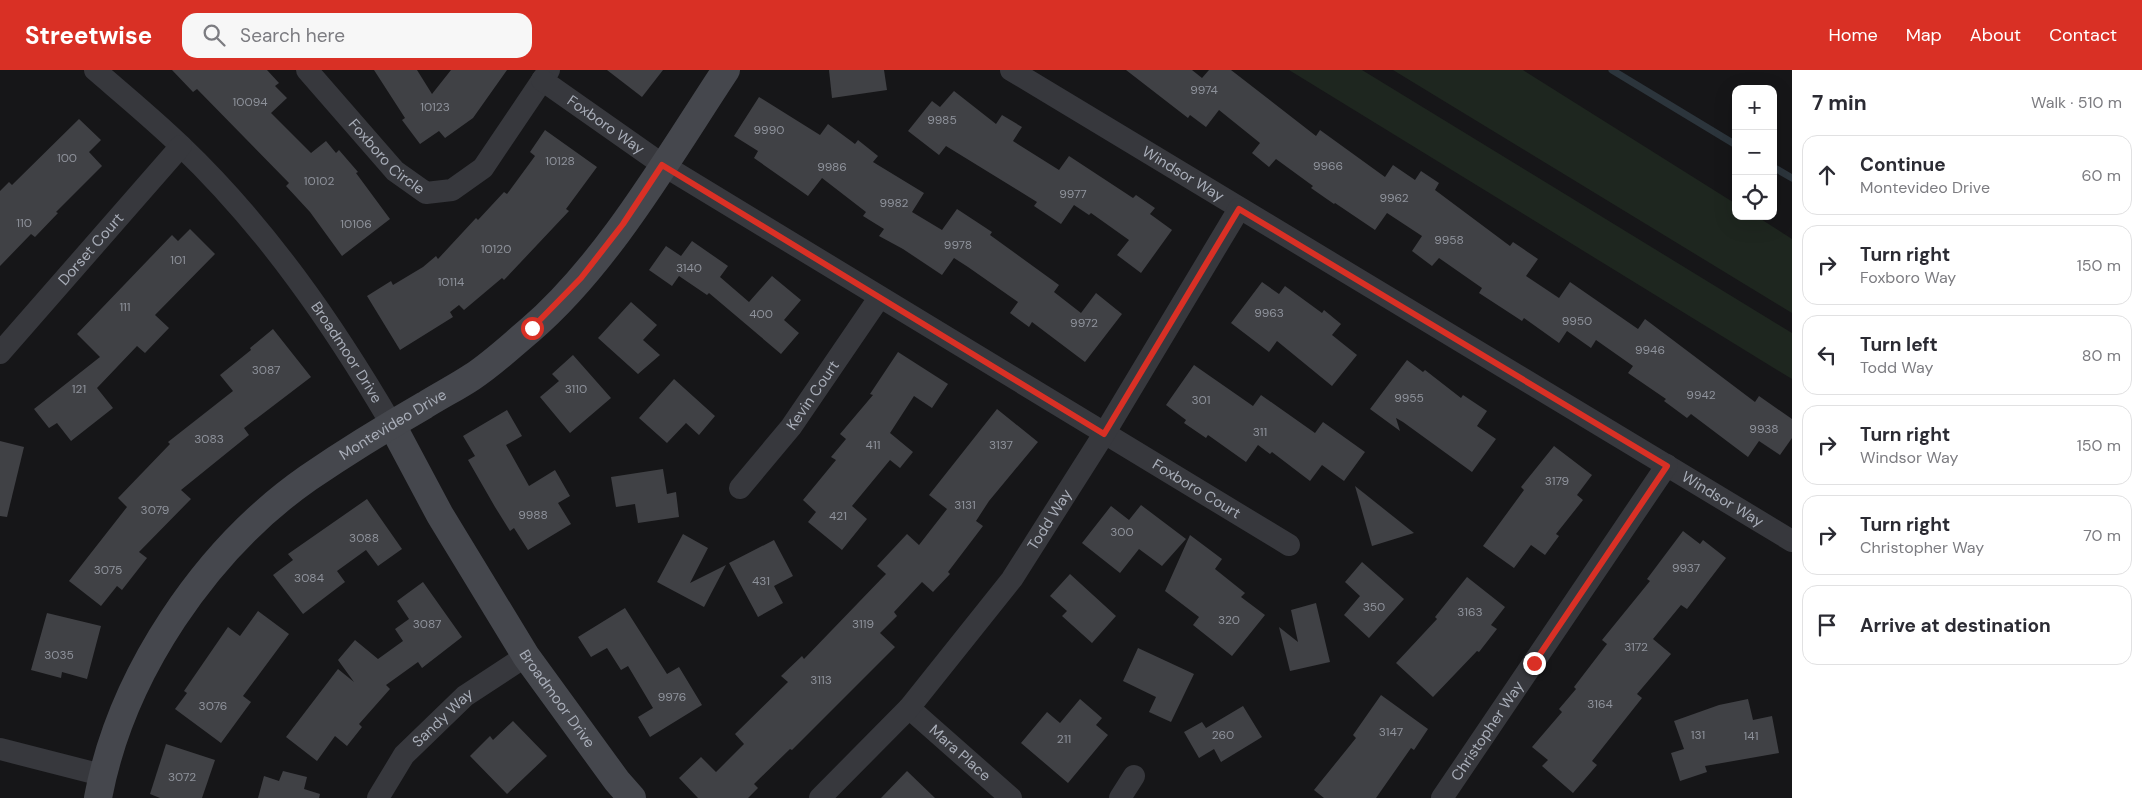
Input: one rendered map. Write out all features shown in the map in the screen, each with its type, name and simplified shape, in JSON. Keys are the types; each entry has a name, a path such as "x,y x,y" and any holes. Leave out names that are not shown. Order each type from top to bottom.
{"street":[{"name":"Broadmoor Drive","path":"95,70 181,146 239,208 293,273 319,308 392,425 440,515 526,656 617,781 632,798"},
{"name":"Foxboro Circle","path":"307,70 396,171 426,193 452,190 483,168 546,75"},
{"name":"Montevideo Drive","path":"100,786 135,688 155,648 203,577 247,528 280,498 337,459 473,377 532,328 581,278 623,224 726,70"},
{"name":"Windsor Way","path":"1011,70 1792,542"},
{"name":"Foxboro Way","path":"546,75 662,165 1104,434"},
{"name":"Dorset Court","path":"0,353 181,146"},
{"name":"Todd Way","path":"820,798 909,708 1012,579 1104,434 1239,209"},
{"name":"Kevin Court","path":"740,488 791,427 879,298"},
{"name":"Foxboro Court","path":"1104,434 1289,545"},
{"name":"Christopher Way","path":"1442,798 1667,466"},
{"name":"Sandy Way","path":"378,798 404,754 464,696 526,656"},
{"name":"Mara Place","path":"909,708 1011,798"},
{"path":"0,749 100,786"},
{"path":"1120,798 1134,776"}],"shaded area":[{"path":"1289,70 1362,70 1792,333 1792,379"},
{"path":"1393,70 1523,70 1732,201 1732,220 1762,220 1792,239 1792,313"}],"building":[{"path":"172,70 267,70 279,83 275,86 287,98 271,113 311,153 326,141 336,153 339,150 358,172 356,173 390,219 342,256 310,212 286,186 289,183 197,89 193,92"},
{"path":"374,70 417,70 432,94 451,70 507,70 473,118 445,138 439,131 420,144 402,120 405,118"},
{"path":"607,70 663,70 642,97"},
{"path":"829,70 884,70 887,90 832,98"},
{"path":"1126,70 1192,70 1202,78 1209,70 1231,70 1316,136 1320,130 1385,177 1393,165 1415,180 1421,171 1439,183 1435,190 1510,246 1513,242 1538,259 1526,276 1559,298 1570,282 1638,329 1645,319 1755,402 1759,396 1792,419 1792,438 1780,455 1759,441 1748,457 1691,414 1687,418 1664,401 1666,399 1628,373 1633,366 1596,340 1591,348 1567,331 1559,343 1524,318 1522,321 1479,293 1482,288 1439,258 1432,266 1412,251 1422,236 1387,213 1375,230 1311,188 1313,186 1276,159 1269,167 1252,153 1260,143 1219,110 1206,127 1190,115 1188,118"},
{"path":"954,91 996,124 1002,115 1022,127 1013,141 1059,170 1069,156 1133,198 1136,195 1155,208 1150,214 1172,230 1141,273 1117,255 1129,240 1091,213 1089,215 1074,205 1061,224 1034,206 1037,202 946,146 939,155 908,131 932,101 940,107"},
{"path":"759,97 820,135 828,124 855,144 858,140 878,156 873,162 924,193 912,212 942,230 957,209 992,232 990,235 1059,285 1054,292 1081,313 1096,293 1122,314 1085,362 1032,322 1029,327 1010,313 1018,302 954,258 942,275 903,249 879,236 884,229 863,216 866,212 822,178 808,196 754,158 758,151 734,136"},
{"path":"79,119 101,140 89,152 102,166 56,212 58,213 35,237 31,234 0,266 0,191 9,182 12,185"},
{"path":"545,130 597,167 566,209 569,211 504,280 502,278 464,310 459,305 450,312 453,317 400,350 367,296 391,281 393,285 423,267 436,256 438,259 476,218 478,220 504,192 507,194 535,156 530,152"},
{"path":"190,229 215,254 155,315 169,328 145,353 137,346 97,388 113,408 71,441 57,423 49,428 34,409 100,357 77,334 172,235 178,241"},
{"path":"692,241 728,266 720,277 749,302 772,276 801,300 784,320 799,333 781,354 709,293 707,295 679,276 672,286 649,270 666,246 681,256"},
{"path":"1262,282 1279,294 1285,286 1322,313 1324,310 1341,324 1332,335 1357,355 1332,386 1277,341 1269,352 1231,323"},
{"path":"631,302 657,325 643,340 660,355 638,374 598,338"},
{"path":"273,329 311,377 244,428 249,435 181,490 191,499 139,552 147,558 122,590 117,586 101,606 69,581 127,507 118,498 170,444 168,442 233,391 220,375"},
{"path":"898,352 948,384 932,408 914,396 890,433 913,452 900,468 890,460 852,506 867,519 842,550 808,522 816,512 803,500 836,460 831,457 846,439 840,434 873,395 870,394"},
{"path":"573,355 611,398 570,433 540,397 559,381 552,374"},
{"path":"1407,360 1423,372 1425,370 1461,398 1463,395 1487,411 1477,426 1496,439 1472,472 1403,422 1396,418 1400,431 1370,409"},
{"path":"1194,365 1253,406 1261,395 1315,433 1323,422 1365,452 1344,481 1322,465 1310,481 1272,452 1270,454 1258,445 1246,462 1208,435 1206,438 1184,423 1186,420 1166,405"},
{"path":"674,379 715,416 699,435 686,423 667,443 639,418"},
{"path":"997,409 1038,442 989,501 976,521 983,526 948,572 950,574 933,592 922,582 894,612 897,616 880,633 895,647 792,750 790,749 754,784 758,788 748,798 698,798 679,778 701,757 716,772 744,744 735,734 788,682 781,676 802,656 804,659 886,574 877,566 907,534 919,545 947,509 929,495"},
{"path":"507,410 522,436 506,445 529,486 555,470 570,496 558,503 571,524 528,550 514,528 510,531 468,460 475,456 463,436"},
{"path":"0,441 24,447 7,517 0,516"},
{"path":"1554,446 1592,475 1577,495 1583,500 1556,534 1559,536 1545,555 1531,545 1514,568 1483,546 1524,490 1521,487"},
{"path":"663,469 667,494 676,492 679,517 638,523 635,504 616,507 611,477"},
{"path":"1355,486 1414,533 1372,546"},
{"path":"367,499 402,549 378,566 366,550 337,571 345,582 303,614 273,575 293,560 288,554"},
{"path":"1141,505 1186,539 1162,566 1139,549 1120,573 1082,543 1111,506 1129,520"},
{"path":"1683,531 1700,544 1703,540 1726,558 1687,609 1681,605 1653,639 1671,654 1637,694 1642,698 1592,761 1597,765 1573,793 1542,766 1548,760 1532,747 1562,712 1559,709 1576,689 1574,687 1607,644 1602,640 1650,581 1647,579"},
{"path":"683,534 708,548 690,583 726,565 704,607 657,582"},
{"path":"1190,535 1222,559 1215,569 1245,593 1241,597 1265,615 1232,656 1193,625 1199,617 1165,591"},
{"path":"774,540 793,576 774,586 783,603 758,617 729,563"},
{"path":"1362,562 1404,599 1369,638 1344,615 1360,596 1345,582"},
{"path":"1070,574 1116,616 1092,643 1062,616 1067,611 1050,596"},
{"path":"1467,577 1505,607 1491,625 1497,629 1479,652 1477,651 1433,697 1396,663 1437,619 1435,617"},
{"path":"423,582 462,637 422,668 418,662 386,685 390,689 359,724 362,727 347,746 335,736 317,761 286,737 338,669 354,682 338,660 355,640 378,659 403,641 395,629 409,619 397,601"},
{"path":"1316,603 1330,662 1290,671 1279,627 1298,642 1291,610"},
{"path":"625,608 667,674 679,667 702,705 650,737 638,717 653,708 628,666 621,670 607,648 591,657 578,637"},
{"path":"258,611 289,634 243,696 251,702 221,743 175,709 187,693 184,691 228,627 240,636"},
{"path":"47,613 101,626 87,679 62,672 61,678 31,670"},
{"path":"1138,648 1194,674 1171,722 1149,712 1156,697 1123,681"},
{"path":"1381,695 1428,729 1414,750 1411,748 1376,798 1324,798 1314,790 1356,738 1353,735"},
{"path":"1080,699 1102,718 1096,725 1108,735 1068,783 1021,743 1047,712 1060,723"},
{"path":"1748,699 1753,720 1772,716 1779,753 1705,766 1707,772 1680,781 1671,753 1684,749 1674,721 1719,705"},
{"path":"1243,706 1262,737 1221,762 1214,749 1199,758 1184,732 1202,722 1206,728"},
{"path":"513,721 547,756 507,794 470,756 490,736 493,740"},
{"path":"166,744 215,760 202,798 160,798 150,794"},
{"path":"283,771 307,777 304,789 320,794 319,798 258,798 264,776 279,781"},
{"path":"907,771 935,798 881,798"}],"waterway":[{"path":"1612,70 1732,143"},
{"path":"1777,169 1792,178"}],"route":[{"path":"532,328 581,278 623,224 662,165 1104,434 1239,209 1667,466 1534,663"}]}
